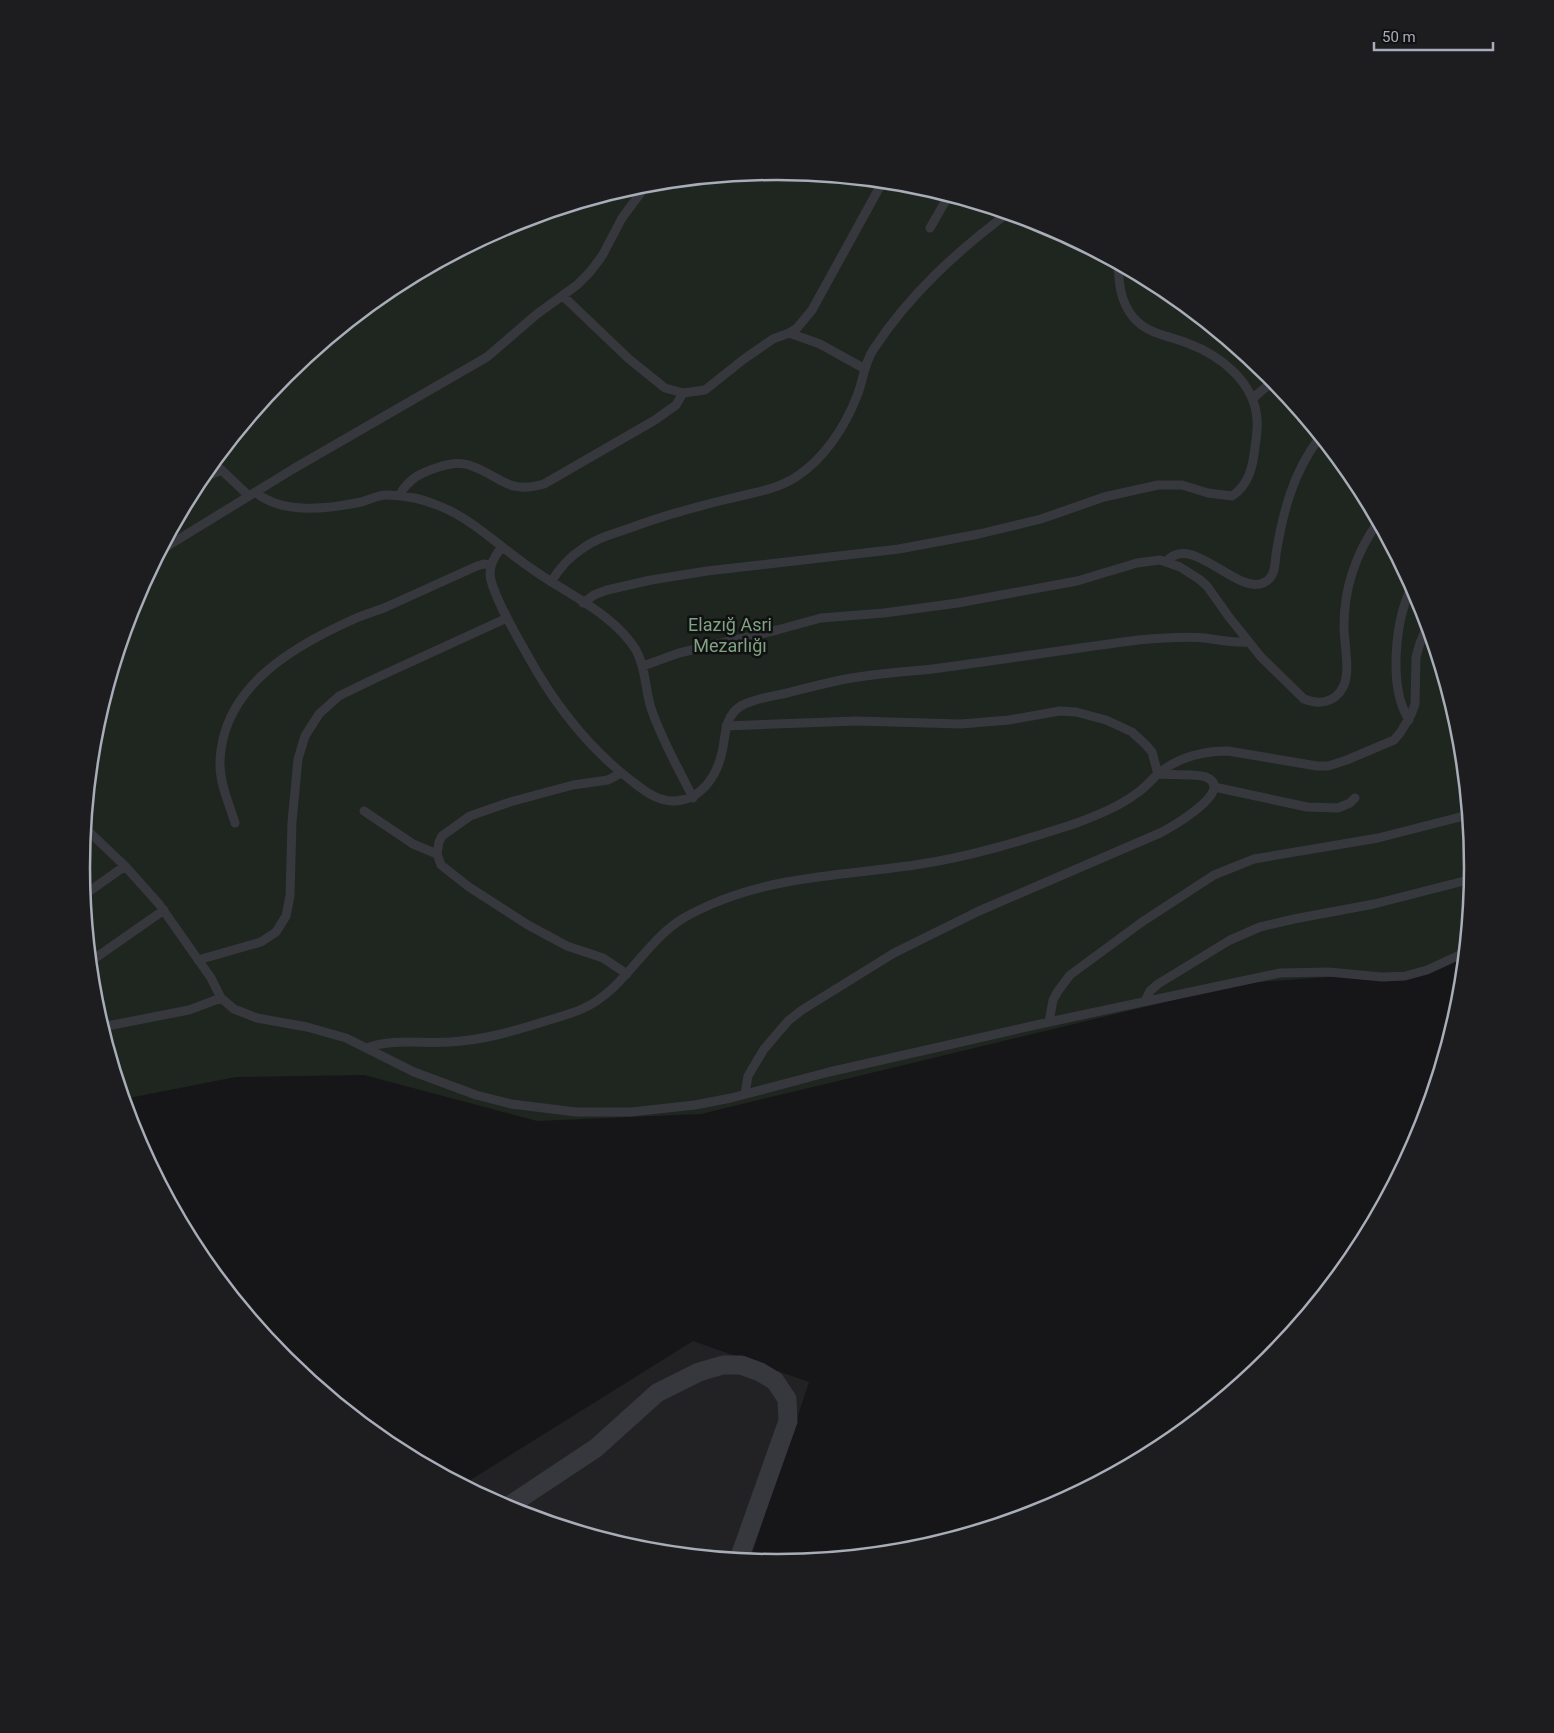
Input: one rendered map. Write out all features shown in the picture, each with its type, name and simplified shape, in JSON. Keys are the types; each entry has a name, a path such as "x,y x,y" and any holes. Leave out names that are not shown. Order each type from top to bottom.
{"street":[{"path":"515,1501 596,1448 657,1393 699,1372 723,1366 742,1365 775,1381 787,1399 788,1421 741,1552"}],"lane":[{"path":"563,296 629,359 665,388 683,393 705,390 744,359 773,339 789,333 805,320 880,187"},
{"path":"171,544 422,394 466,371 498,348 590,272 602,256 626,212 640,194"},
{"path":"930,228 945,201"},
{"path":"551,582 564,563 573,555 602,538 654,519 773,488 796,477 816,461 842,426 874,350 896,319 932,276 965,245 1002,218"},
{"path":"583,603 594,595 607,590 651,580 708,571 899,549 979,534 1041,519 1104,497 1158,485 1182,485 1208,493 1232,496 1248,480 1255,450 1257,420 1252,399 1237,375 1215,357 1187,343 1151,332 1133,318 1122,298 1118,271"},
{"path":"789,333 820,344 865,369"},
{"path":"1252,399 1267,386"},
{"path":"399,496 407,484 418,474 455,463 472,466 508,486 529,488 544,484 655,420 676,405 683,393"},
{"path":"1166,562 1171,556 1176,554 1199,557 1247,584 1258,585 1269,580 1273,574 1291,488 1306,458 1317,442"},
{"path":"219,467 252,494 265,500 295,507 311,508 343,505 383,495 399,496 415,498 442,507 475,526 551,582 612,623 624,635 635,649 644,666 645,681 652,709 693,798"},
{"path":"214,473 222,470"},
{"path":"644,666 679,653 821,618 884,613 948,604 1077,581 1137,563 1160,560 1189,572 1207,586 1248,642 1282,679 1304,699 1311,702 1326,702 1339,694 1347,674 1344,610 1348,585 1356,561 1374,528"},
{"path":"502,547 495,555 491,565 491,581 507,618 545,688 572,724 611,765 647,793 660,799 675,801 693,798 706,786 718,768 729,718 741,706 768,697 845,679 1164,637 1190,637 1238,643 1248,642"},
{"path":"235,823 220,774 221,747 235,707 253,683 288,655 326,632 477,566 491,565"},
{"path":"1408,596 1397,638 1397,676 1404,712 1409,720"},
{"path":"198,960 261,942 276,932 286,916 290,896 292,822 298,759 305,736 319,714 339,696 507,618"},
{"path":"366,1048 381,1042 467,1041 503,1034 582,1009 609,992 678,921 732,896 774,884 947,860 1008,845 1085,820 1109,810 1138,793 1158,774 1188,756 1214,751 1228,751 1306,765 1338,764 1394,740 1409,720 1415,704 1416,657 1424,635"},
{"path":"726,726 856,721 961,724 1009,720 1060,711 1076,712 1106,720 1132,732 1152,752 1158,774"},
{"path":"621,773 608,780 574,785 510,802 470,816 442,836 437,854 440,865 469,887 528,925 567,946 604,958 627,974"},
{"path":"745,1094 748,1076 764,1049 788,1021 802,1010 894,953 979,911 1160,833 1176,824 1206,801 1213,793 1214,787 1209,779 1202,776 1158,774"},
{"path":"1214,787 1306,807 1338,808 1350,803 1355,798"},
{"path":"364,811 413,844 437,854"},
{"path":"1049,1022 1053,1000 1070,975 1142,922 1220,872 1254,859 1378,838 1462,816"},
{"path":"91,833 125,866 164,910 211,978 221,998 234,1009 257,1018 324,1031 366,1048 443,1084 511,1104 576,1112 631,1112 695,1105 829,1072 1049,1022 1280,973 1328,972 1382,977 1405,976 1426,970 1458,956"},
{"path":"91,890 125,866"},
{"path":"1145,1001 1150,991 1158,984 1230,940 1260,927 1277,922 1374,904 1464,880"},
{"path":"96,957 164,910"},
{"path":"109,1026 189,1010 221,998"}],"shaded area":[{"path":"693,1341 809,1382 752,1553 687,1548 599,1530 556,1517 469,1481"}],"green space":[{"name":"Elazığ Asri Mezarlığı","path":"777,180 867,185 911,193 955,203 998,216 1040,232 1081,250 1159,295 1195,321 1263,381 1322,448 1348,485 1372,523 1412,604 1428,646 1441,689 1451,732 1458,777 1463,822 1464,867 1463,911 1457,959 1427,970 1244,983 701,1114 537,1121 364,1075 236,1077 130,1098 113,1044 103,1001 91,911 91,822 103,732 126,646 142,604 182,523 232,448 260,414 324,350 395,295 473,250 514,232 556,216 599,203 643,193 687,185"}]}
